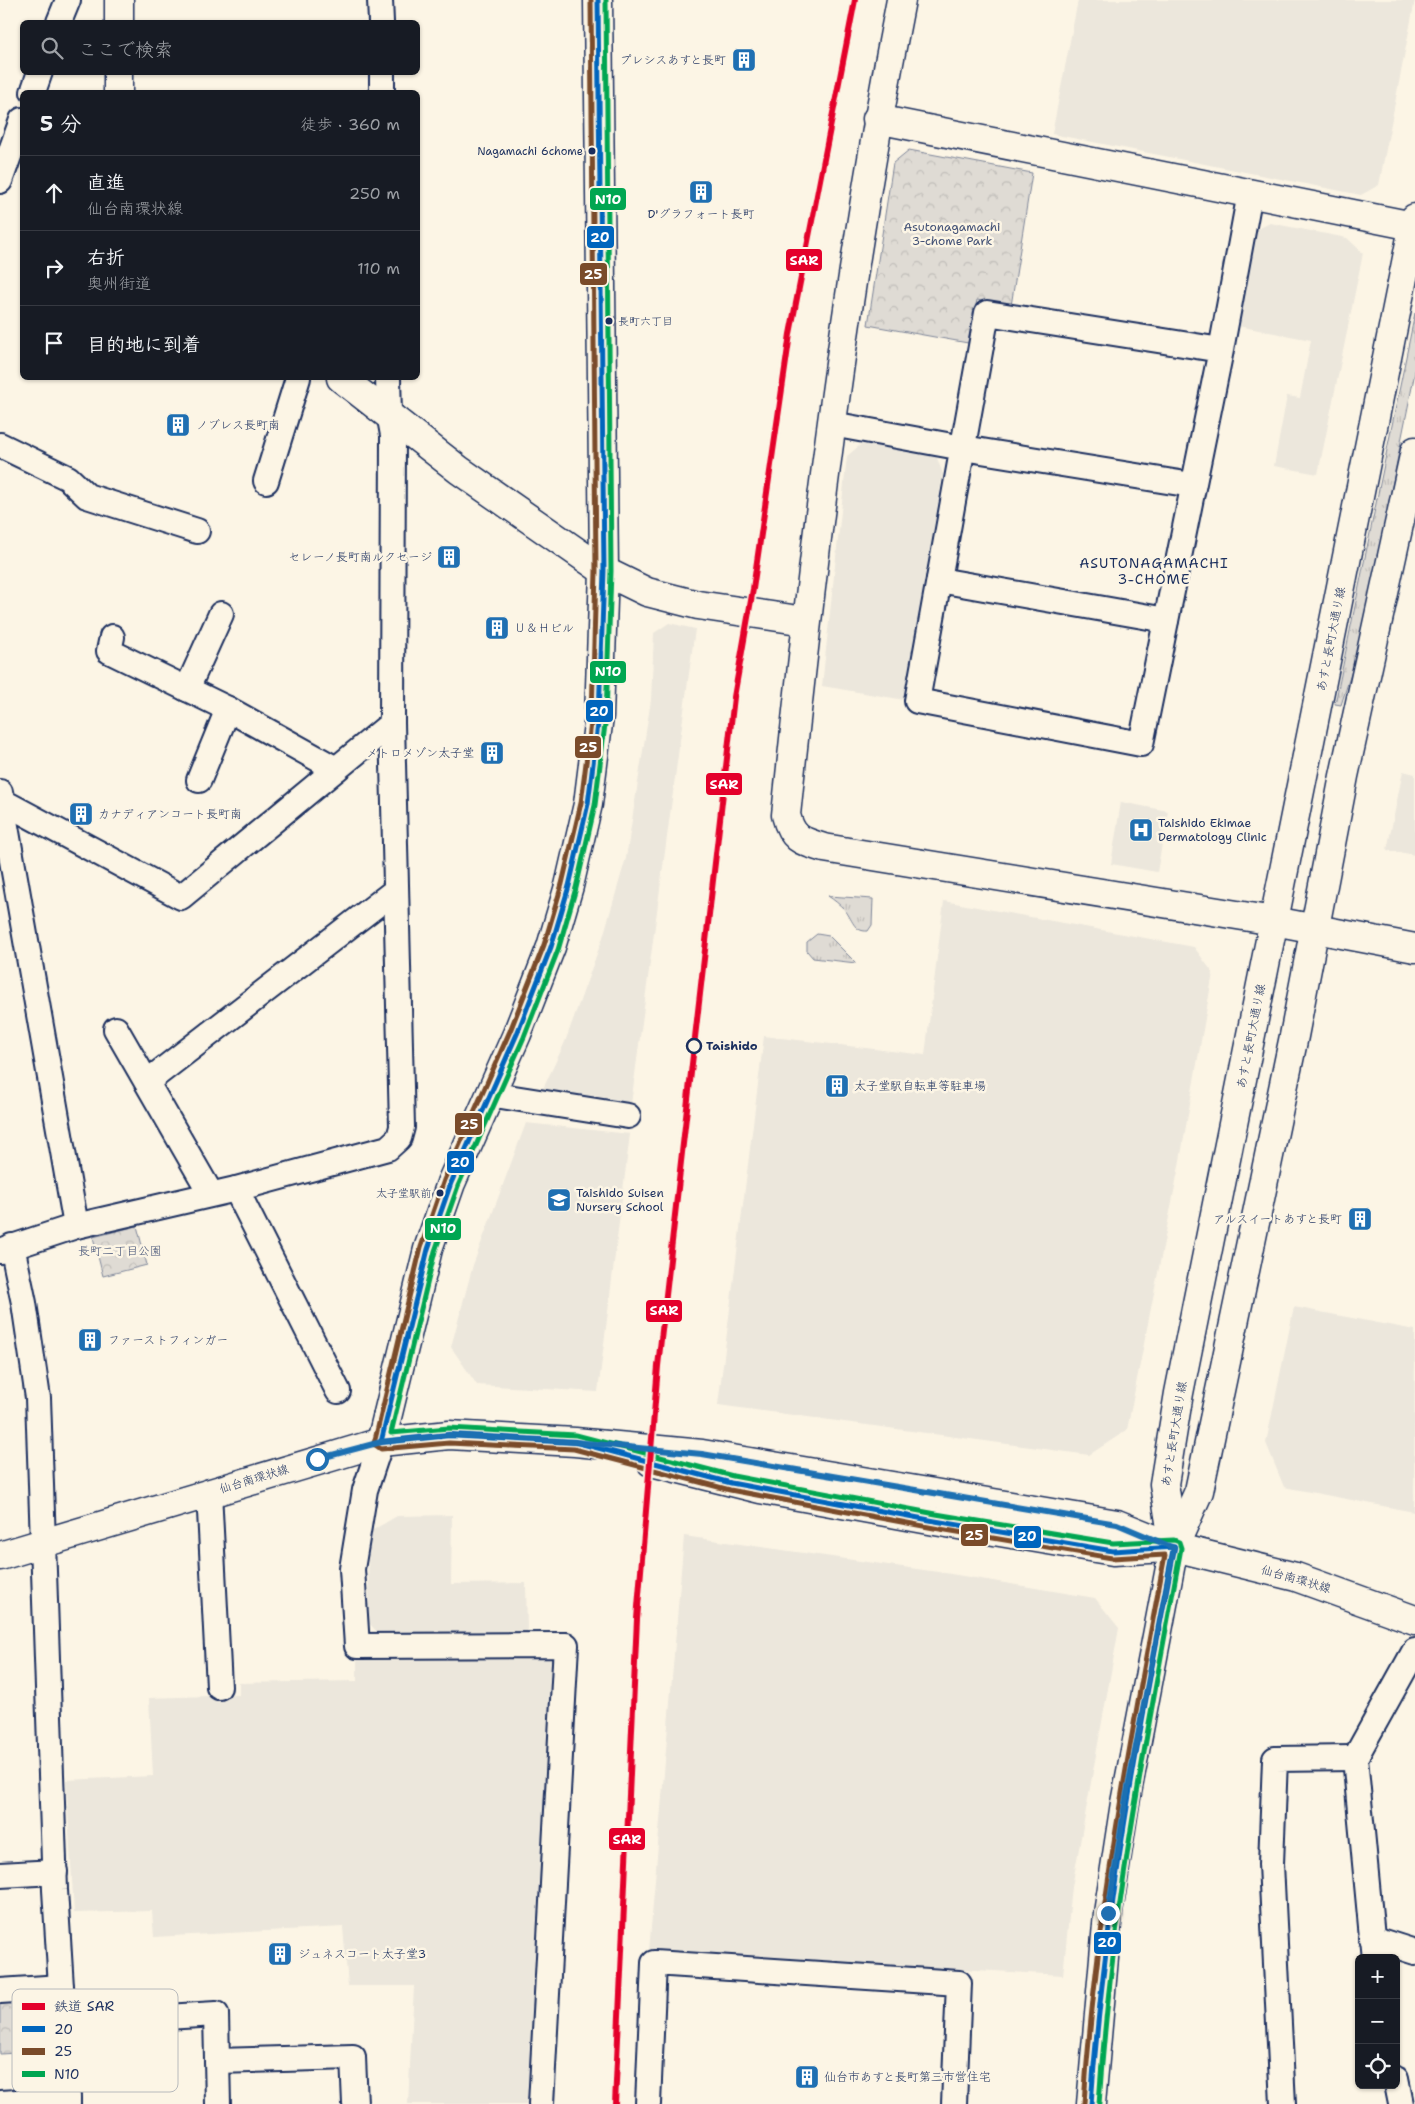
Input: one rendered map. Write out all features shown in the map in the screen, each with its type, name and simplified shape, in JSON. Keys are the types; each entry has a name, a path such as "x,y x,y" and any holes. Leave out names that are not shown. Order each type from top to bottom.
{"main road":[{"path":"119,0 119,20"},
{"path":"381,1442 428,1249 451,1183 517,1034 551,948 569,886 588,804 599,716 604,571 598,0"},
{"path":"901,0 878,119 832,424 805,621 786,815 794,836 824,848 1274,921 1415,948"},
{"path":"118,75 118,90"},
{"path":"878,119 1250,193 1414,222"},
{"name":"あすと長町大通り線","path":"1174,1548 1164,1484 1179,1393 1414,222"},
{"path":"345,380 459,470 604,571 647,592 698,606 805,621"},
{"path":"1091,2104 1108,1913 1125,1803 1174,1548 1200,1486 1346,766 1415,451"},
{"name":"仙台南環状線","path":"0,1556 44,1541 381,1442 449,1435 575,1442 702,1454 1117,1524 1174,1548 1296,1577 1415,1620"}],"street":[{"path":"60,20 68,0"},
{"path":"380,0 380,20"},
{"path":"34,90 39,75"},
{"path":"382,75 382,90"},
{"path":"0,181 20,126"},
{"path":"1221,350 987,313 917,701 1141,744 1192,485 1221,350 1250,193"},
{"path":"266,481 297,380"},
{"path":"30,1989 61,1987 55,1872 38,1398 24,1303 6,1249 76,1226 236,1189 388,1148 399,1138 402,1127 392,723 393,435 389,414 388,380"},
{"path":"832,424 963,448 1192,485"},
{"path":"0,446 68,478 87,496 198,531"},
{"path":"939,580 1166,620"},
{"path":"187,689 220,614"},
{"path":"112,637 109,651 228,709 336,769"},
{"path":"199,780 228,709"},
{"path":"0,797 181,897 392,723"},
{"path":"0,797 76,1226"},
{"path":"147,1082 396,890"},
{"path":"116,1029 211,1194"},
{"path":"489,1094 628,1116"},
{"path":"236,1189 338,1391"},
{"path":"381,1442 366,1490 352,1569 357,1646 566,1645 542,2104"},
{"path":"209,1492 219,1687"},
{"path":"1415,1650 1355,1758 1373,1948 1415,1952"},
{"path":"1283,2104 1271,1864 1275,1759 1355,1758"},
{"path":"0,1874 55,1872"},
{"path":"648,2104 654,1963 959,1983 954,2104"},
{"path":"178,2016 216,2014 218,2104"},
{"path":"217,2061 353,2057 355,2104"},
{"path":"1398,2089 1401,2104"},
{"path":"0,2103 68,2101"}],"shaded area":[{"path":"1078,0 1415,0 1379,185 1361,195 1052,134"},
{"path":"1270,223 1347,238 1363,253 1318,474 1274,466 1287,396 1300,398 1311,340 1238,326 1256,230"},
{"path":"865,441 935,453 943,474 905,700 822,686 847,456"},
{"path":"669,623 695,629 631,1104 542,1091 565,1042 603,937 626,858 651,700 654,633"},
{"path":"1403,771 1415,774 1415,855 1387,850"},
{"name":"Taishido Ekimae Dermatology Clinic","path":"1121,802 1168,811 1157,872 1111,864"},
{"path":"944,901 1194,947 1213,973 1179,1166 1127,1430 1089,1455 718,1405 764,1036 925,1055"},
{"path":"526,1123 630,1134 598,1392 477,1385 451,1347 473,1265"},
{"path":"1294,1307 1415,1330 1414,1512 1284,1487 1266,1443"},
{"path":"452,1515 451,1584 526,1583 527,1632 381,1636 369,1623 368,1552 373,1530 397,1516"},
{"path":"684,1536 945,1573 1095,1598 1119,1628 1072,1887 1063,1975 649,1951"},
{"path":"542,1652 559,1664 534,2104 408,2104 414,1986 348,1986 343,1927 154,1937 152,1911 74,1913 66,1780 153,1776 149,1698 239,1695 239,1683 357,1681 357,1656"}],"green space":[{"name":"Asutonagamachi 3-chome Park","path":"909,150 1032,173 1011,306 977,300 968,343 868,325 893,163"},
{"path":"1415,313 1415,372 1360,645 1341,705 1335,704"},
{"path":"828,896 873,899 872,925 868,931 863,931 856,927 844,909"},
{"path":"817,934 829,936 856,963 813,958 807,951 807,942"},
{"name":"長町二丁目公園","path":"137,1226 147,1265 103,1276 93,1237"},
{"path":"12,2003 12,2053 0,2054 0,2004"}],"rail line":[{"name":"SAR","path":"615,2104 637,1619 658,1366 694,1046 734,697 753,589 790,334 855,0"}],"transit line":[{"name":"25","path":"591,0 596,571 592,715 581,803 562,884 544,945 510,1031 444,1180 421,1247 374,1444 381,1449 449,1443 574,1449 730,1490 934,1528 1112,1558 1165,1555 1116,1828 1097,1965 1084,2103"},
{"name":"20","path":"598,0 604,571 599,716 588,804 569,886 551,947 517,1034 451,1183 428,1249 381,1442 449,1435 575,1442 731,1483 935,1521 1113,1551 1174,1547 1124,1824 1105,1964 1091,2104"},
{"name":"N10","path":"606,0 611,571 606,716 595,805 576,888 558,950 524,1037 458,1186 435,1251 391,1433 449,1428 576,1435 733,1476 936,1514 1113,1543 1174,1540 1179,1542 1181,1548 1143,1756 1121,1894 1112,1964 1099,2104"}],"place":[{"name":"プレシスあすと長町","path":"744,60"},
{"name":"Nagamachi 6chome","path":"592,151"},
{"name":"D'グラフォート長町","path":"701,192"},
{"name":"長町六丁目","path":"609,321"},
{"name":"ノブレス長町南","path":"178,425"},
{"name":"セレーノ長町南ルクセージ","path":"449,557"},
{"name":"Ｕ＆Ｈビル","path":"497,628"},
{"name":"メトロメゾン太子堂","path":"492,753"},
{"name":"カナディアンコート長町南","path":"81,814"},
{"name":"Taishido Ekimae Dermatology Clinic","path":"1141,830"},
{"name":"Taishido","path":"694,1046"},
{"name":"太子堂駅自転車等駐車場","path":"837,1086"},
{"name":"太子堂駅前","path":"440,1193"},
{"name":"Taishido Suisen Nursery School","path":"559,1200"},
{"name":"アルスイートあすと長町","path":"1360,1219"},
{"name":"ファーストフィンガー","path":"90,1340"},
{"name":"ジュネスコート太子堂3","path":"280,1954"},
{"name":"仙台市あすと長町第三市営住宅","path":"807,2077"}],"district":[{"name":"ASUTONAGAMACHI 3-CHOME","path":"1154,572"}],"route":[{"path":"317,1459 381,1442 449,1435 575,1442 702,1454 1117,1524 1174,1548 1125,1803 1108,1913"}]}
